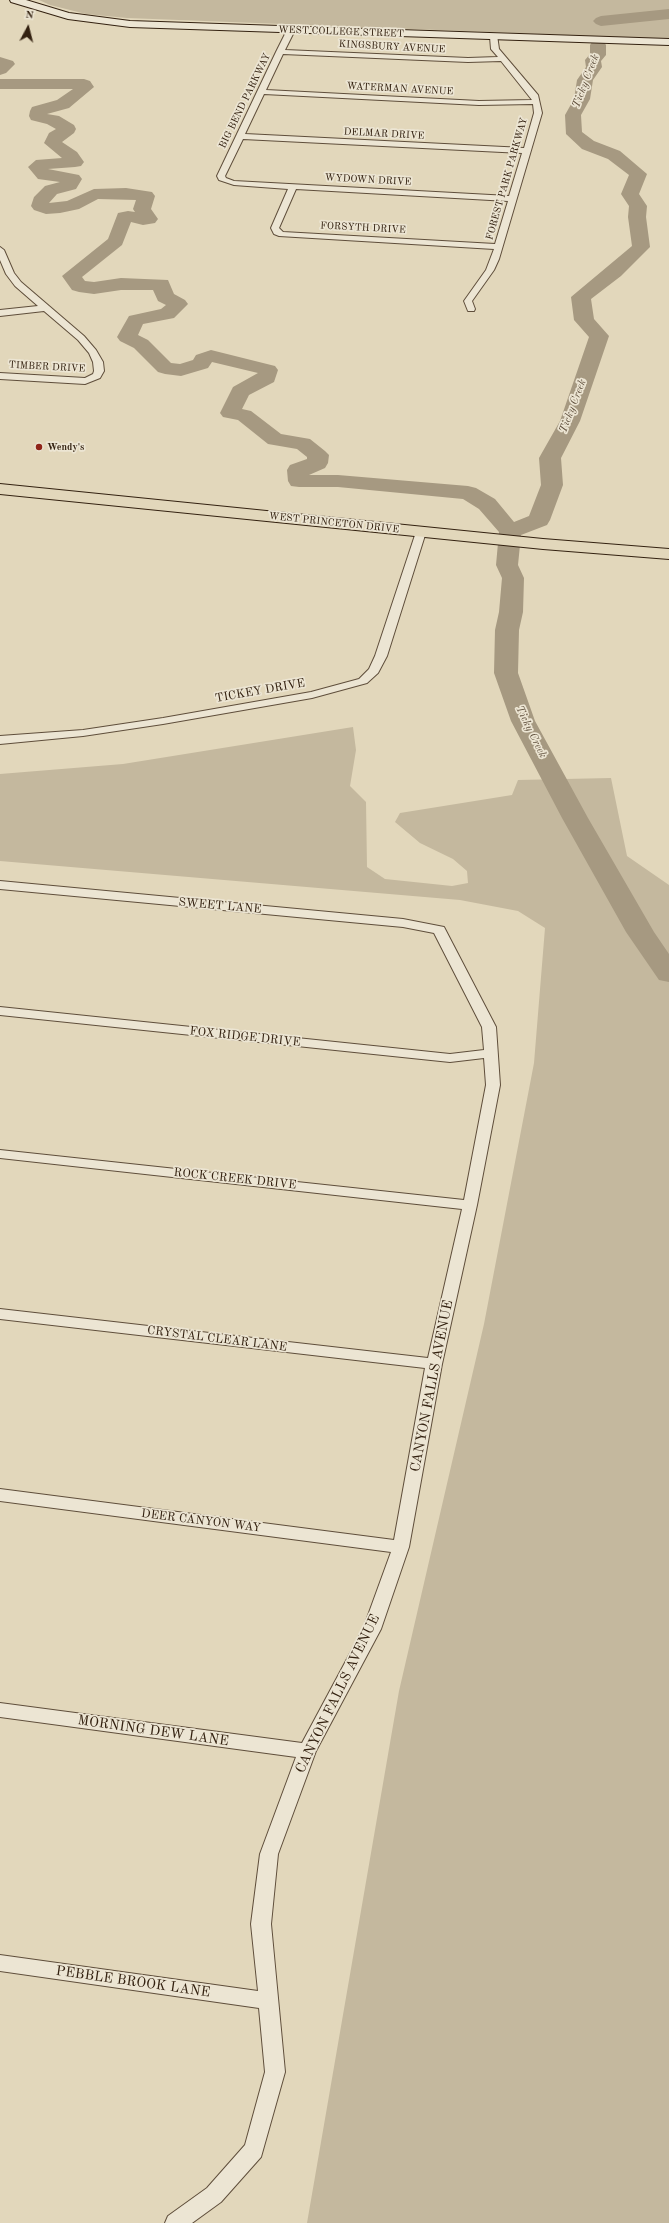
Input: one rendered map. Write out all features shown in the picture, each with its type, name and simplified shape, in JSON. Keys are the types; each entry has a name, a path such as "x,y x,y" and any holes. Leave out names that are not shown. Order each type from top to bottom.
{"highway":[{"name":"WEST PRINCETON DRIVE","path":"0,489 419,538"},
{"name":"WEST PRINCETON DRIVE","path":"0,501 466,542 544,550 669,566"},
{"name":"WEST PRINCETON DRIVE","path":"544,550 669,554"}],"street":[{"name":"WEST COLLEGE STREET","path":"15,0 50,12 110,23 669,42"},
{"name":"BIG BEND PARKWAY","path":"223,180 221,176 290,30"},
{"path":"494,37 495,49 534,95 537,102"},
{"name":"KINGSBURY AVENUE","path":"280,52 468,60 503,59"},
{"name":"WATERMAN AVENUE","path":"261,92 484,104 537,102"},
{"name":"FOREST PARK PARKWAY","path":"471,309 468,301 490,270 498,247 538,113 537,102"},
{"name":"DELMAR DRIVE","path":"240,136 527,151"},
{"name":"WYDOWN DRIVE","path":"223,180 234,183 512,200"},
{"name":"FORSYTH DRIVE","path":"293,187 275,228 277,232 282,234 498,247"},
{"path":"1,253 10,274 46,308"},
{"path":"0,313 46,308"},
{"name":"TIMBER DRIVE","path":"0,376 70,380 92,379 97,376 99,371 98,362 93,352 81,338 46,308"},
{"name":"TICKEY DRIVE","path":"0,740 82,732 170,720 312,695 344,688 363,681 374,671 382,656 401,590 419,538"},
{"name":"SWEET LANE","path":"0,885 403,923 439,930"},
{"name":"CANYON FALLS AVENUE","path":"175,2223 214,2195 254,2150 275,2072 267,2001 261,1924 269,1854 307,1751 372,1629 401,1547 434,1364 470,1205 493,1086 489,1027 439,930"},
{"name":"FOX RIDGE DRIVE","path":"0,1011 450,1058 491,1053"},
{"name":"ROCK CREEK DRIVE","path":"0,1154 470,1205"},
{"name":"CRYSTAL CLEAR LANE","path":"0,1314 434,1364"},
{"name":"DEER CANYON WAY","path":"0,1495 401,1547"},
{"name":"MORNING DEW LANE","path":"0,1710 307,1751"},
{"name":"PEBBLE BROOK LANE","path":"0,1963 267,2001"}],"shaded area":[{"path":"39,0 669,0 669,39 127,18 86,14 50,5"},
{"path":"353,727 356,750 350,786 366,802 367,867 385,879 452,886 468,883 467,871 453,859 420,843 395,822 400,813 512,795 518,780 611,778 627,856 669,885 669,2223 307,2223 399,1691 484,1324 534,1063 545,928 518,911 460,900 0,861 0,774 123,764"}],"waterway":[{"path":"601,21 669,14"},
{"name":"Ticky Creek","path":"510,531 539,520 552,485 550,458 570,421 599,336 584,320 581,297 614,272 641,247 637,217 638,206 630,194 638,174 614,155 588,145 574,134 573,115 582,99 585,80 594,67 593,60 598,55 598,45"},
{"path":"0,62 7,64 0,70"},
{"path":"0,84 84,84 86,87 63,104 38,111 37,116 53,120 68,129 55,137 53,143 71,156 75,162 42,164 37,167 44,175 73,179 70,185 51,190 40,201 40,206 46,209 60,208 73,205 94,194 126,193 146,196 142,209 149,219 143,220 128,216 124,217 116,241 71,276 79,286 94,288 121,284 161,284 165,297 178,304 167,314 136,320 127,337 141,344 165,368 181,370 201,364 203,359 211,356 268,370 267,378 240,391 230,413 244,415 275,440 303,443 318,455 317,463 298,470 299,481 338,481 468,493 487,504 510,531"},
{"name":"Ticky Creek","path":"510,531 507,565 513,578 511,612 507,630 506,673 523,721 575,818 640,932 669,974"}],"place":[{"name":"Wendy's","path":"39,447"}]}
